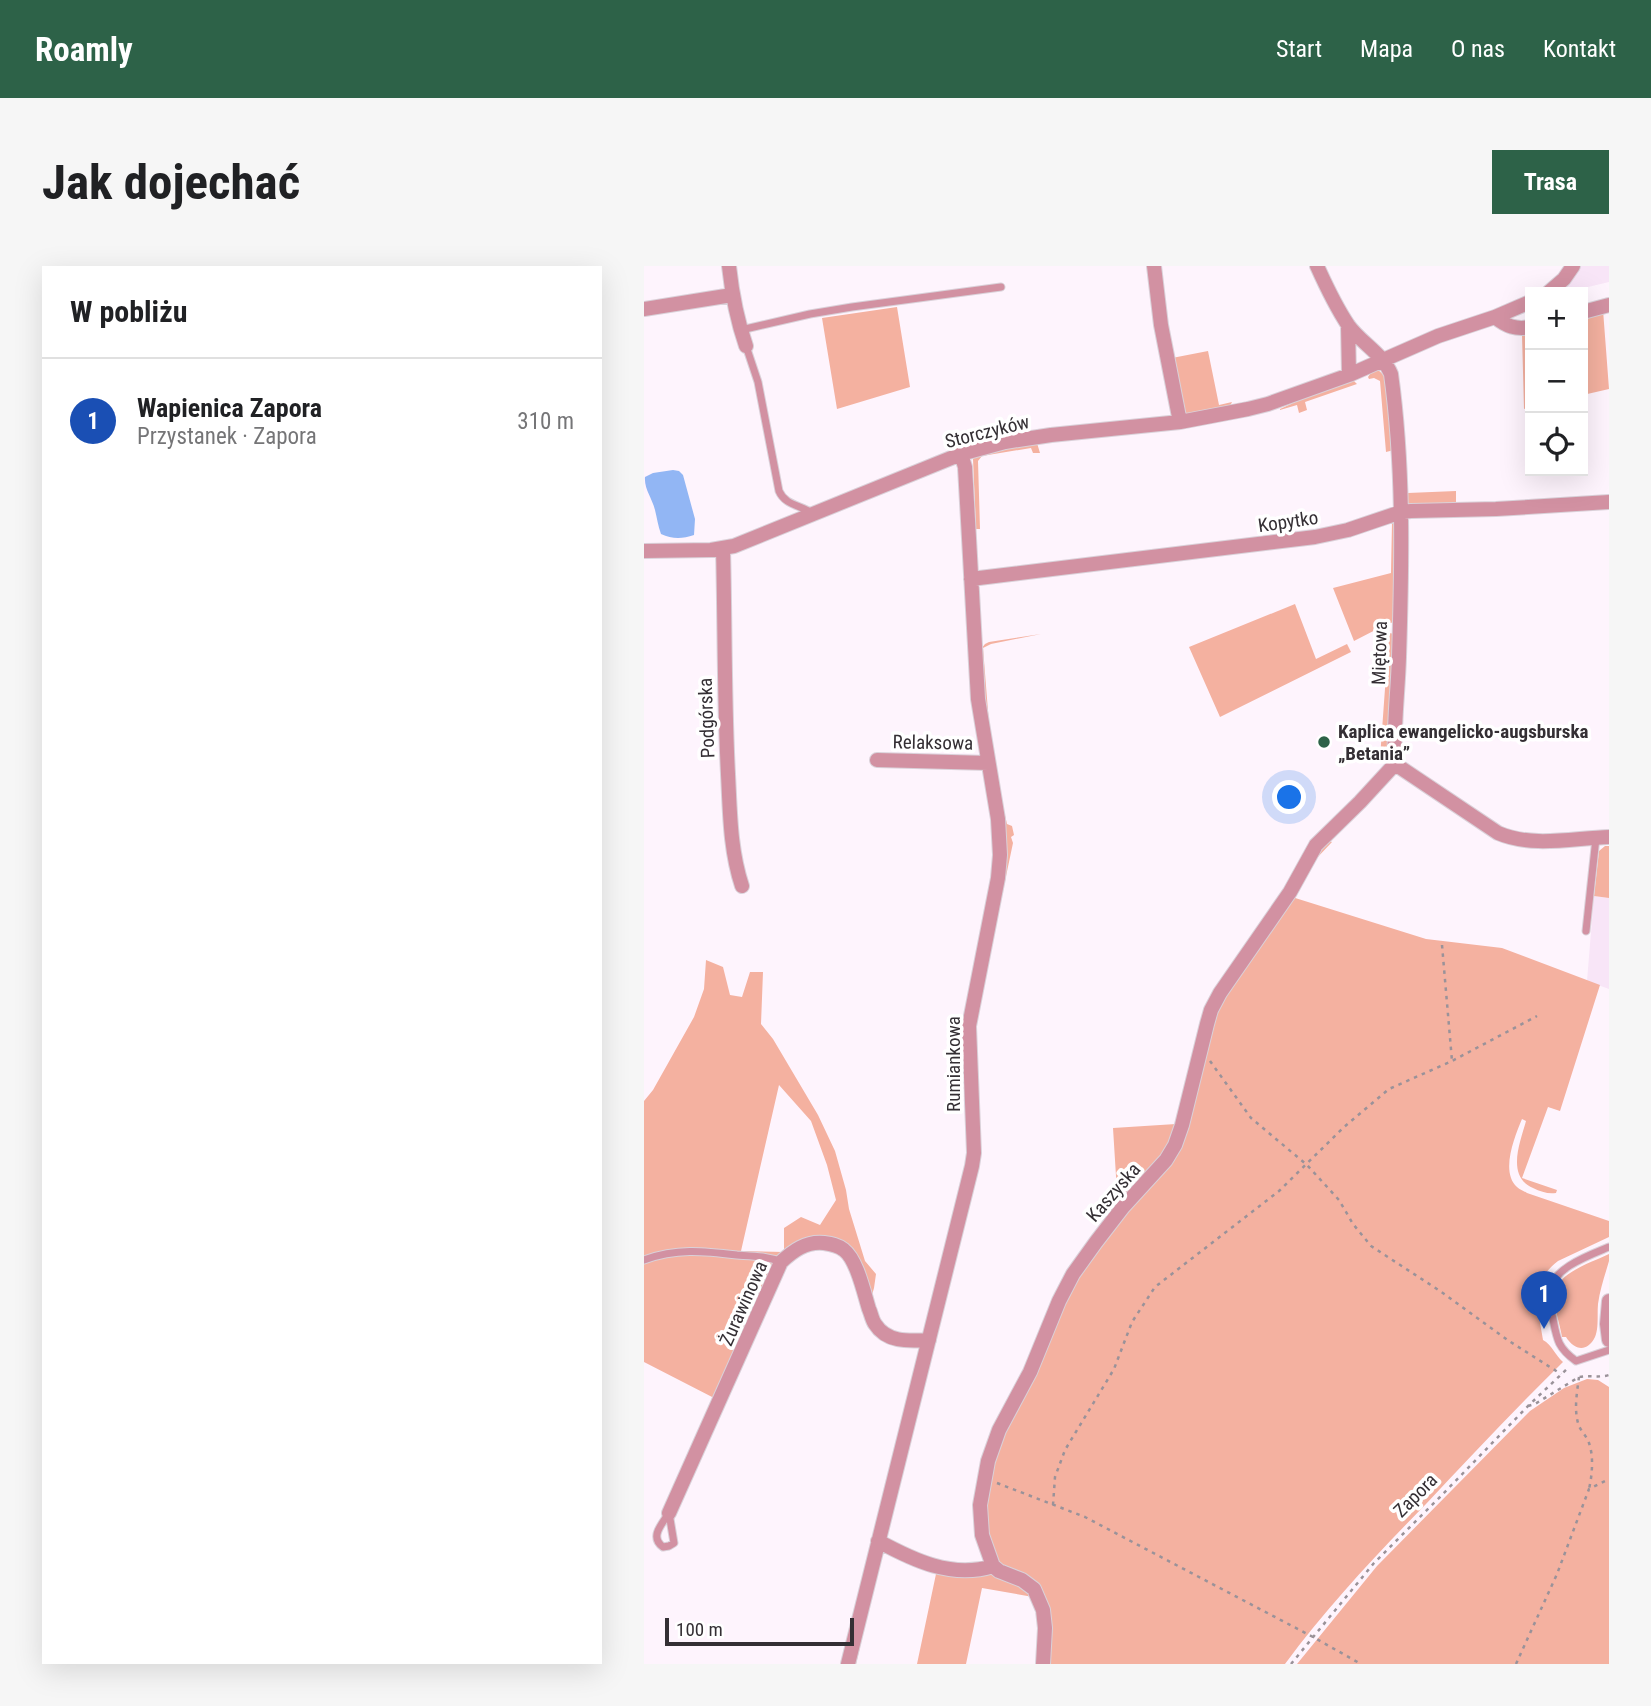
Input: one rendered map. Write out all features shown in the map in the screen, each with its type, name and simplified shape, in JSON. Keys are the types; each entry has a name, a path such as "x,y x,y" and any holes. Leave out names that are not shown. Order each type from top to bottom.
{"street":[{"path":"729,266 732,295 746,346"},
{"path":"1154,266 1161,326 1180,422"},
{"path":"1317,266 1348,325 1383,359"},
{"path":"1555,287 1573,266"},
{"path":"644,309 732,295"},
{"name":"Storczyków","path":"813,513 961,454 1005,442 1180,422 1268,404 1349,375 1438,336 1525,304"},
{"path":"1588,311 1609,305"},
{"path":"1495,317 1507,326 1525,327"},
{"path":"1348,325 1349,375"},
{"name":"Miętowa","path":"1383,359 1389,369 1392,385 1401,512 1395,764"},
{"name":"Rumiankowa","path":"848,1664 974,1153 969,1026 998,878 1000,855 998,819 978,699 965,467 961,454"},
{"name":"Kopytko","path":"971,579 1315,537 1348,530 1401,512 1609,502"},
{"path":"644,551 711,550 734,546 813,513"},
{"name":"Podgórska","path":"723,548 724,693 730,824 742,887"},
{"name":"Relaksowa","path":"877,760 988,763"},
{"path":"1395,764 1508,837 1528,841 1603,837"},
{"name":"Kaszyska","path":"993,1566 986,1552 980,1521 980,1505 988,1461 999,1430 1030,1372 1059,1301 1096,1241 1166,1160 1175,1145 1207,1024 1225,986 1290,892 1316,845 1395,764"},
{"name":"Żurawinowa","path":"669,1513 781,1262 791,1252 819,1242 833,1244 844,1250 852,1260 875,1324 890,1337 903,1341 929,1340"},
{"path":"1609,1301 1609,1340"},
{"path":"878,1541 934,1566 953,1571 993,1566 1023,1580 1034,1589 1042,1610 1045,1628 1043,1664"}],"lane":[{"path":"740,330 852,307 1001,287"},
{"path":"746,346 758,382 781,496 813,513"},
{"path":"1586,931 1603,837"},
{"path":"1609,1247 1567,1267 1552,1280 1549,1290 1557,1340 1566,1354 1576,1361 1609,1350"},
{"path":"644,1260 668,1253 690,1251 770,1258 781,1262"}],"path":[{"path":"1442,945 1452,1061"},
{"path":"1053,1504 1055,1477 1065,1450 1114,1369 1132,1322 1155,1287 1279,1191 1344,1127 1389,1089 1452,1061 1536,1016"},
{"path":"1202,1048 1251,1118 1307,1165 1339,1200 1353,1224 1371,1246 1561,1374"},
{"name":"Zapora","path":"1291,1664 1374,1563 1528,1406 1576,1361"},
{"path":"1528,1406 1535,1405 1578,1377 1609,1375"},
{"path":"1516,1664 1557,1574 1592,1478 1589,1442 1576,1415 1578,1377"},
{"path":"984,1479 1085,1517 1361,1664"},
{"path":"1589,1489 1607,1480 1609,1487"}],"shaded area":[{"path":"1581,266 1609,266 1609,282 1588,287 1565,287"},
{"path":"897,307 910,387 837,409 822,318"},
{"path":"1603,310 1609,389 1588,394 1588,350 1588,314"},
{"path":"1525,334 1524,409 1522,335"},
{"path":"1208,351 1219,405 1232,402 1230,406 1185,415 1172,358"},
{"path":"1377,369 1388,379 1394,450 1386,452 1380,381 1368,377"},
{"path":"1352,379 1357,384 1305,402 1307,410 1299,413 1297,405 1280,410 1294,400"},
{"path":"1037,443 1040,453 1033,453 1031,448 982,456 978,461 980,529 976,529 975,454"},
{"path":"1406,464 1408,493 1456,491 1456,507 1409,506 1406,503"},
{"path":"1392,522 1395,526 1394,622 1354,641 1333,588 1391,573"},
{"path":"1295,604 1316,659 1347,644 1351,652 1220,717 1189,647"},
{"path":"1389,633 1395,634 1389,757 1386,760 1380,758"},
{"path":"1041,634 983,648 992,761 1007,824 1012,826 1014,835 1011,837 1013,843 997,919 1002,884 981,699 981,649 989,642"},
{"path":"1325,839 1332,842 1315,860 1292,897 1426,939 1502,948 1600,985 1560,1111 1548,1107 1522,1178 1557,1190 1556,1193 1533,1188 1525,1183 1520,1176 1517,1158 1526,1121 1522,1119 1509,1163 1512,1180 1518,1188 1609,1221 1609,1237 1558,1261 1543,1278 1540,1297 1542,1312 1539,1317 1543,1340 1563,1362 1370,1562 1285,1664 1046,1664 1040,1595 1001,1569 984,1521 991,1462 1076,1277 1168,1162 1215,1011"},
{"path":"1609,846 1609,898 1594,896 1599,851"},
{"path":"1594,896 1609,898 1609,989 1587,981"},
{"path":"706,960 723,967 730,995 742,997 750,972 763,972 761,1024 773,1039 818,1115 835,1151 865,1261 876,1274 870,1302 848,1248 790,1248 716,1399 644,1362 644,1101 653,1090 694,1017 704,989","holes":["779,1085 811,1121 836,1200 820,1225 801,1217 784,1228 784,1252 741,1251"]},
{"path":"1176,1124 1168,1149 1118,1208 1113,1128"},
{"path":"1609,1254 1599,1298 1595,1337 1588,1346 1580,1348 1562,1337 1555,1292 1570,1273"},
{"path":"1587,1379 1598,1380 1609,1387 1609,1664 1297,1664 1377,1566 1530,1411 1564,1388"},
{"path":"885,1548 992,1573 1022,1583 1033,1597 982,1588 966,1664 917,1664 936,1574 882,1551 856,1664 851,1664 880,1551"}],"water":[{"path":"673,470 683,475 695,519 694,535 673,538 661,534 645,477"}],"place":[{"name":"Kaplica ewangelicko-augsburska „Betania”","path":"1324,742"},
{"name":"Wapienica Zapora","path":"1544,1329"}]}
